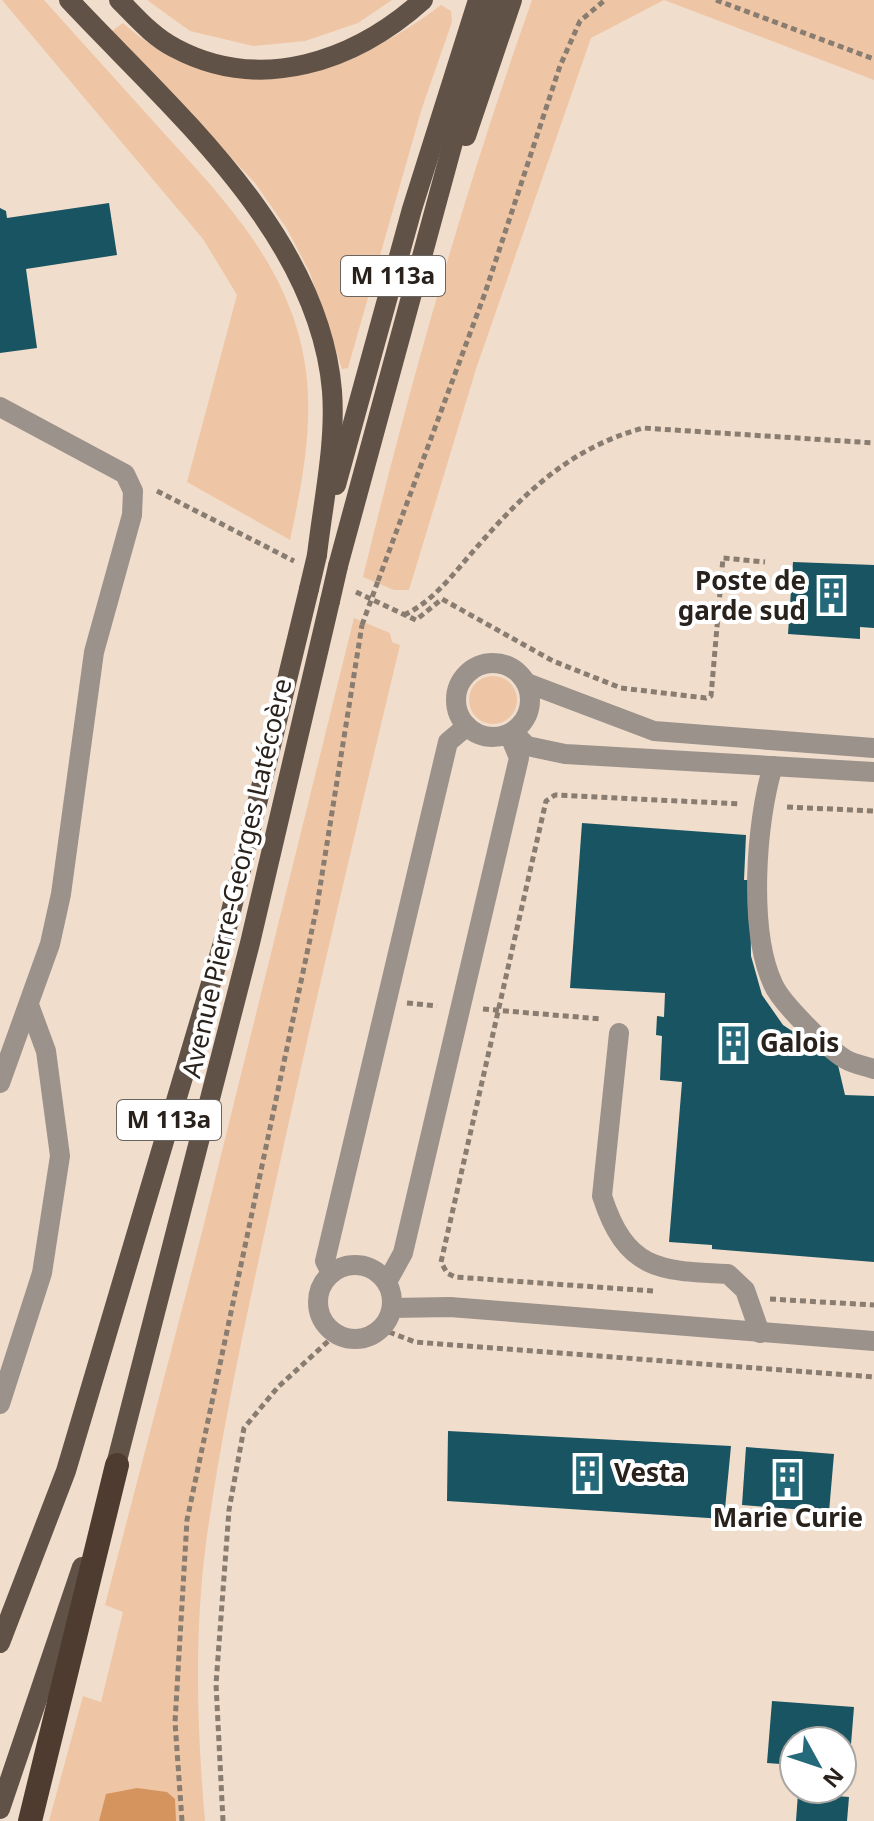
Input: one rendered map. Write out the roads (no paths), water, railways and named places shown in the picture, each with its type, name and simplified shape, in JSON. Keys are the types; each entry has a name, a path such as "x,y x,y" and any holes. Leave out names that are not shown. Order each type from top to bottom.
{"highway":[{"path":"30,1821 117,1465"}],"main road":[{"path":"69,0 236,180 275,234 304,290 322,340 332,391 311,560"},
{"path":"119,0 142,24 174,48 251,70 304,66 351,51 404,17 423,0"},
{"name":"Avenue Pierre-Georges Latécoère","path":"0,1643 66,1471 225,936 309,589 311,560 412,209 478,0"},
{"name":"Avenue Pierre-Georges Latécoère","path":"0,1809 117,1465 250,943 338,566 421,254 495,0"},
{"path":"421,254 478,103 512,0"}],"street":[{"path":"0,407 125,474 133,491 132,515 94,652 61,894 50,944 0,1083"},
{"path":"527,683 530,705 521,725 511,733 487,737 467,726 460,717 456,696 464,676 473,668 497,662 509,665 527,683 654,731 874,748"},
{"path":"331,1273 325,1261 448,742 467,726"},
{"path":"511,733 527,746 565,754 874,772"},
{"path":"387,1282 367,1266 342,1266 331,1273 323,1282 317,1305 326,1327 336,1334 359,1339 381,1329 392,1308 387,1282 403,1253 519,758 511,733"},
{"path":"773,766 761,805 758,919 773,985 805,1022 845,1059 874,1069"},
{"path":"0,1404 42,1273 60,1156 46,1051 29,1005"},
{"path":"619,1033 602,1196 609,1217 624,1245 641,1261 668,1271 728,1274 745,1290 760,1333"},
{"path":"392,1308 450,1307 874,1341"}],"place":[{"name":"Poste de garde sud","path":"832,596"},
{"name":"Galois","path":"734,1043"},
{"name":"Vesta","path":"588,1473"},
{"name":"Marie Curie","path":"788,1479"}]}
